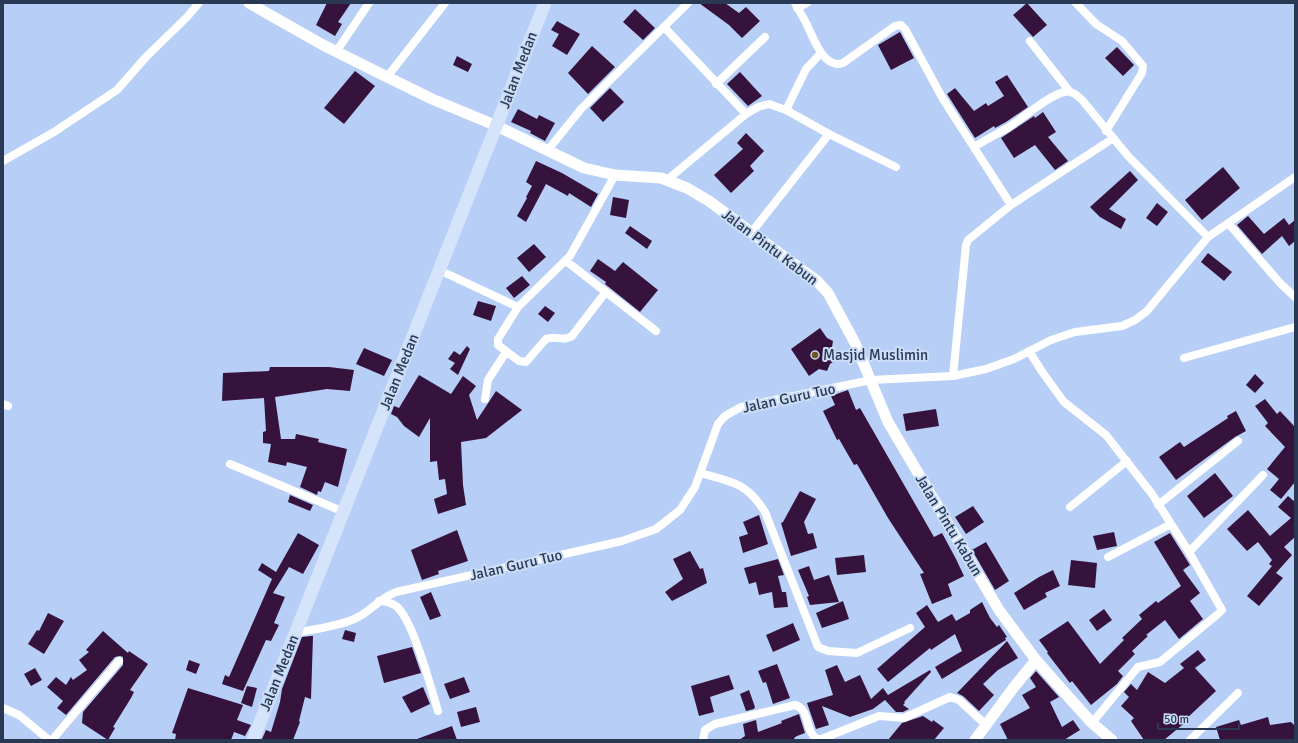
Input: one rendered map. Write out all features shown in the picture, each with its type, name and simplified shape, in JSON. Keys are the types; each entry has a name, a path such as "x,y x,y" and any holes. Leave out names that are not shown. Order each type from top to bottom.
{"main road":[{"name":"Jalan Medan","path":"252,740 296,633 545,3"}],"street":[{"path":"3,161 54,132 117,90 146,57 187,17 199,3"},
{"name":"Jalan Pintu Kabun","path":"249,3 336,52 432,99 497,126 584,168 615,175 661,178 687,188 709,201 751,233 800,267 828,293 871,380 888,422 999,610 1036,660 1092,723 1112,740"},
{"path":"336,52 368,3"},
{"path":"387,77 445,3"},
{"path":"547,151 581,109 665,28 688,3"},
{"path":"807,3 796,5 821,53 833,64 838,65 843,63 894,26 901,25 905,29 943,99 1011,205"},
{"path":"1076,3 1096,24 1122,41 1143,66 1142,73 1106,131"},
{"path":"665,28 716,84 746,114"},
{"path":"716,84 765,37"},
{"path":"1030,41 1070,92"},
{"path":"786,110 806,69 821,53"},
{"path":"974,147 1009,127 1052,98 1064,92 1076,94 1112,138 1145,174 1208,237"},
{"path":"667,180 746,114 758,107 769,104 786,110 829,134 896,167"},
{"path":"751,233 829,134"},
{"path":"953,376 966,245 971,237 1011,205 1112,138"},
{"path":"606,293 572,336 567,339 550,338 546,340 526,362 519,361 498,346 498,339 518,307 566,261 615,175"},
{"name":"Jalan Guru Tuo","path":"296,633 353,620 364,614 379,601 396,592 639,536 656,529 680,510 695,487 718,424 725,416 741,407 871,380 953,376 986,369 1014,359 1051,340 1075,332 1122,326 1135,320 1147,311 1208,237 1294,180"},
{"path":"1228,223 1280,283 1295,297"},
{"path":"566,261 656,331"},
{"path":"439,270 518,307"},
{"path":"1184,358 1295,327"},
{"path":"1029,351 1064,402 1106,435 1127,461 1172,524 1222,610 1160,662 1138,667 1092,723"},
{"path":"485,399 488,380 506,352"},
{"path":"1158,505 1238,441"},
{"path":"1070,507 1127,461"},
{"path":"230,464 344,512"},
{"path":"700,473 735,482 758,500 765,512 818,647 828,651 857,653 910,628"},
{"path":"1189,552 1263,476"},
{"path":"1108,557 1172,524"},
{"path":"379,601 388,602 401,611 416,641 438,711"},
{"path":"976,740 1014,687 1036,660"},
{"path":"52,740 119,661"},
{"path":"1190,740 1238,694"},
{"path":"703,740 705,730 715,724 795,705 799,706 803,710 812,734 819,740 879,716 904,718 950,697 959,700 986,725"},
{"path":"3,708 19,715 49,740"}],"building":[{"path":"327,3 351,3 338,22 342,24 335,36 316,25"},
{"path":"699,3 725,3 739,13 746,7 760,21 742,38 729,25"},
{"path":"1027,3 1047,25 1033,37 1013,15"},
{"path":"635,9 655,28 643,40 623,22"},
{"path":"557,21 580,34 567,55 552,46 559,34 551,30"},
{"path":"900,32 914,58 891,70 878,45"},
{"path":"592,46 615,67 588,94 568,73"},
{"path":"1117,47 1134,65 1123,76 1105,58"},
{"path":"457,56 472,64 468,72 453,65"},
{"path":"355,71 375,86 344,124 324,108"},
{"path":"740,72 762,96 748,106 727,84"},
{"path":"1007,75 1028,107 1006,122 995,128 994,126 975,138 947,94 955,88 974,111 986,103 988,106 1004,96 995,82"},
{"path":"610,88 624,102 603,122 590,108"},
{"path":"518,109 537,119 539,115 555,123 545,141 530,133 531,131 511,122"},
{"path":"1043,112 1056,132 1048,137 1068,161 1055,170 1035,145 1014,158 1001,138 1034,116 1035,118"},
{"path":"746,133 764,151 750,166 754,171 731,193 714,175 743,149 737,143"},
{"path":"536,161 562,173 598,194 591,207 569,193 568,196 546,184 526,222 517,216 532,186 526,182"},
{"path":"1223,167 1240,188 1202,220 1185,200"},
{"path":"1130,171 1138,180 1109,209 1126,219 1121,229 1100,217 1090,207"},
{"path":"613,197 629,200 626,218 610,215"},
{"path":"1157,203 1168,212 1157,226 1146,218"},
{"path":"1248,216 1264,234 1284,218 1289,225 1295,220 1295,241 1289,246 1282,236 1262,254 1237,225"},
{"path":"630,226 652,241 647,249 625,233"},
{"path":"534,244 546,257 529,272 517,258"},
{"path":"1208,253 1232,272 1224,281 1201,262"},
{"path":"598,259 615,271 623,262 658,290 640,312 605,284 606,282 590,271"},
{"path":"522,276 530,285 514,298 506,288"},
{"path":"478,301 496,306 491,321 473,315"},
{"path":"545,306 555,313 548,322 538,314"},
{"name":"Masjid Muslimin","path":"820,328 827,338 833,341 832,347 837,352 833,357 836,360 830,364 827,371 819,369 809,376 791,349"},
{"path":"467,346 470,349 458,375 450,369 455,363 448,359 454,351 460,355"},
{"path":"364,348 392,360 384,376 356,364"},
{"path":"270,367 329,367 354,370 350,391 327,389 275,397 281,439 295,439 296,434 319,439 318,442 347,449 338,487 325,482 321,492 318,491 317,495 300,487 307,467 287,462 286,466 268,462 271,444 263,443 263,432 266,431 264,398 222,401 223,373 269,371"},
{"path":"1255,374 1264,383 1255,393 1246,385"},
{"path":"419,375 451,394 463,376 476,386 469,395 477,420 496,391 522,410 486,438 461,442 463,485 466,505 438,514 434,499 447,494 445,479 439,480 437,461 430,462 430,418 419,437 404,426 397,417 391,414 394,406 399,408"},
{"path":"848,390 856,410 860,408 934,537 942,533 956,559 964,576 948,584 952,596 932,604 920,574 924,573 888,518 857,464 854,465 839,439 837,440 823,411 835,405 831,396"},
{"path":"1265,399 1277,414 1280,411 1295,427 1295,482 1281,499 1270,490 1279,479 1267,469 1285,447 1265,426 1268,423 1255,406"},
{"path":"936,409 939,426 906,431 903,414"},
{"path":"1236,411 1246,431 1235,437 1176,480 1159,457 1180,442 1184,447 1228,418 1227,416"},
{"path":"1215,473 1233,496 1204,518 1187,496"},
{"path":"800,491 816,499 804,522 808,534 813,533 817,548 791,556 781,523 783,522"},
{"path":"290,495 313,505 310,511 288,502"},
{"path":"1288,496 1295,502 1295,537 1284,547 1292,555 1276,573 1283,578 1259,606 1247,596 1272,566 1269,564 1272,560 1258,542 1247,551 1227,529 1248,510 1270,536 1291,518 1278,507"},
{"path":"973,506 984,522 966,534 955,517"},
{"path":"759,515 768,544 743,553 739,537 748,534 743,522"},
{"path":"457,530 468,561 438,571 439,574 422,580 411,550"},
{"path":"1114,532 1117,546 1097,550 1093,536"},
{"path":"298,533 319,545 303,574 289,567 273,593 285,597 274,623 279,625 271,641 266,640 243,691 222,684 225,675 229,677 272,579 258,570 262,563 276,572"},
{"path":"1170,533 1190,565 1183,570 1200,593 1190,601 1203,619 1179,639 1165,620 1146,635 1148,636 1132,651 1135,654 1118,671 1123,676 1117,684 1091,705 1072,681 1070,683 1039,640 1068,621 1100,664 1124,640 1122,638 1142,619 1139,615 1156,601 1158,603 1181,586 1154,542"},
{"path":"986,542 1009,581 995,590 972,550"},
{"path":"690,551 700,569 703,568 707,583 672,601 665,592 683,579 673,559"},
{"path":"864,555 866,572 837,575 835,558"},
{"path":"778,559 784,575 778,576 782,592 786,592 788,607 774,608 772,592 759,595 756,582 749,584 744,568"},
{"path":"1071,560 1097,563 1095,588 1068,585"},
{"path":"809,566 814,580 829,575 839,602 810,605 807,597 809,596 798,570"},
{"path":"1053,570 1060,586 1045,593 1047,597 1024,610 1014,593"},
{"path":"431,592 441,616 430,620 420,597"},
{"path":"843,601 849,619 822,628 816,613"},
{"path":"982,602 990,618 997,627 999,625 1007,637 1005,638 1006,640 942,679 935,667 962,651 955,634 931,650 930,648 888,682 877,669 925,627 916,613 927,605 938,622 952,614 956,621 970,613 970,610"},
{"path":"1104,609 1112,620 1097,631 1089,620"},
{"path":"48,613 64,621 44,654 28,644 37,630 39,631"},
{"path":"793,623 800,640 773,652 766,635"},
{"path":"345,630 356,633 354,642 342,639"},
{"path":"103,631 128,653 129,651 148,664 130,690 134,692 113,727 115,728 108,740 82,723 83,712 123,665 123,657 115,657 66,715 57,708 63,701 47,687 56,677 66,685 71,677 73,680 87,670 79,660 89,652 86,650"},
{"path":"313,636 311,699 305,697 300,722 293,740 262,739 266,730 271,732 280,702 282,689 302,637"},
{"path":"1007,641 1018,658 998,670 983,684 994,695 979,711 963,696 957,693"},
{"path":"412,647 421,673 384,683 377,656"},
{"path":"1198,650 1206,660 1195,668 1216,691 1186,719 1187,721 1164,740 1144,740 1131,721 1134,718 1121,706 1129,697 1124,692 1131,684 1137,690 1148,672 1165,683 1184,668 1180,664"},
{"path":"189,660 200,664 196,674 186,670"},
{"path":"777,664 790,698 773,704 766,682 763,683 758,671"},
{"path":"837,665 845,682 860,675 871,699 883,688 888,695 930,670 931,672 904,702 905,703 903,705 909,709 903,712 896,712 885,700 873,709 850,717 822,706 829,725 816,729 807,703 833,695 825,670"},
{"path":"35,668 42,680 31,686 24,674"},
{"path":"1036,671 1059,697 1050,702 1062,727 1073,720 1080,730 1064,740 1008,740 1000,724 1030,708 1022,695 1036,687 1030,678"},
{"path":"729,675 734,689 710,697 714,712 699,716 691,686"},
{"path":"464,677 470,692 450,699 444,684"},
{"path":"247,686 257,688 252,707 241,703"},
{"path":"423,687 430,704 411,713 402,697"},
{"path":"188,688 243,705 237,720 251,725 245,736 234,732 231,740 175,740 176,734 172,733"},
{"path":"749,690 755,707 754,709 746,711 740,694"},
{"path":"476,707 480,722 461,727 457,712"},
{"path":"799,714 805,733 794,738 795,740 739,740 745,736 743,724 756,720 758,732 782,723 781,721"},
{"path":"923,716 932,722 933,720 944,728 934,740 888,740 902,723"},
{"path":"1268,717 1270,725 1291,722 1295,726 1295,740 1220,740 1216,727 1239,720 1241,725"},
{"path":"452,726 457,740 417,740 417,739"}],"place":[{"name":"Masjid Muslimin","path":"815,355"}]}
